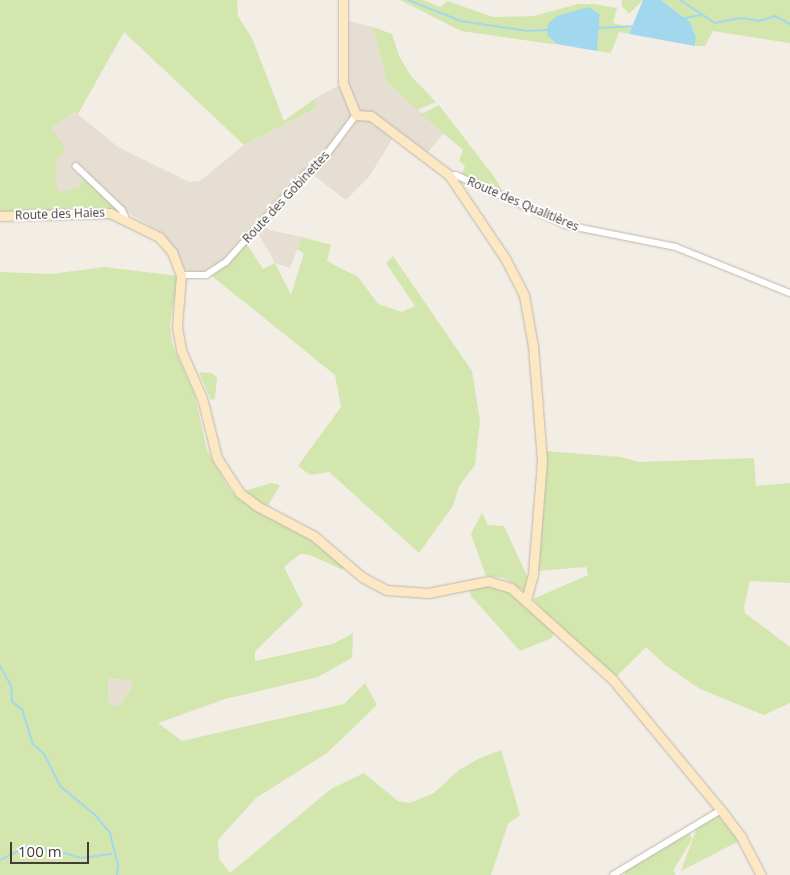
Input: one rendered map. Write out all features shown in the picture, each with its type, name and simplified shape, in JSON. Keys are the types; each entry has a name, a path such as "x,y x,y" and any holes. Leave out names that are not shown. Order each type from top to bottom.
{"street":[{"path":"343,0 343,83 356,115"},
{"name":"Route des Qualitières","path":"356,115 371,116 449,175 456,175 566,225 676,247 790,293"},
{"name":"Route des Gobinettes","path":"181,274 206,275 226,262 304,175 321,162 356,115"},
{"path":"76,166 122,210 126,218"},
{"path":"449,175 512,270 529,315 542,471 533,574 526,601"},
{"name":"Route des Haies","path":"0,216 93,211 126,218 150,230 166,244 181,274"},
{"path":"181,274 178,327 181,350 202,398 217,458 244,497 305,530 362,577 386,590 428,593 494,581 511,588 604,670 721,810 741,837 761,875"},
{"path":"613,875 721,810"}],"shaded area":[{"path":"348,21 373,27 387,82 444,133 427,153 394,136 369,177 346,200 308,171 221,263 197,274 184,269 163,234 117,206 85,176 78,187 59,193 56,182 57,157 64,153 51,129 75,112 118,147 189,182 200,181 244,145 316,109 314,99 347,81"},
{"path":"263,224 269,230 302,237 290,268 275,263 257,231"},
{"path":"108,678 132,681 130,692 125,695 120,706 109,706"}],"green space":[{"path":"0,0 237,0 238,16 252,38 284,121 314,99 317,108 244,145 124,32 78,114 74,112 51,129 63,143 64,153 57,158 56,182 59,192 78,187 85,176 117,206 117,209 84,208 0,214"},
{"path":"400,0 423,0 440,7 447,1 493,17 534,16 578,4 595,4 617,8 613,23 632,28 629,34 619,32 611,53 597,51 600,14 547,35 556,44 551,44 461,31"},
{"path":"622,0 643,0 629,14 622,6"},
{"path":"661,0 790,0 790,43 713,31 705,46 695,46 696,37 690,22"},
{"path":"373,27 392,34 399,56 411,76 436,102 417,110 387,82"},
{"path":"439,105 495,178 503,192 462,174 465,166 459,161 463,150 421,114"},
{"path":"302,237 331,245 327,261 358,277 378,304 402,312 415,306 386,263 393,256 472,371 480,421 475,465 459,486 453,506 419,553 329,472 310,475 298,466 341,407 335,375 212,276 227,264 246,243 263,269 275,263 291,295 304,253 297,249"},
{"path":"104,267 178,276 170,324 172,343 195,396 207,450 230,490 241,500 306,534 344,567 343,570 310,555 300,554 284,567 303,605 255,651 255,661 333,644 353,633 352,658 318,677 225,699 158,723 182,741 344,704 365,683 377,705 327,753 256,798 218,840 219,859 230,873 331,789 364,773 398,801 410,803 434,793 459,770 478,759 501,750 520,815 508,824 491,875 0,875 0,272 51,274","holes":["108,678 132,681 130,692 125,695 120,706 109,706"]},
{"path":"199,372 212,373 217,378 215,399 211,400"},
{"path":"546,451 621,457 639,462 754,458 756,486 790,483 790,583 750,581 744,607 745,613 790,647 790,703 764,715 700,689 665,665 646,647 616,677 548,616 533,599 588,575 586,567 537,571"},
{"path":"271,483 280,485 267,507 245,491"},
{"path":"482,513 488,525 504,526 529,580 525,592 504,578 486,576 471,534"},
{"path":"488,583 508,589 554,632 552,638 520,651 471,596 469,588"},
{"path":"719,816 739,841 681,871 698,825"},
{"path":"689,832 692,839 673,871 676,875 625,875 625,871"}],"water":[{"path":"643,0 661,0 690,22 696,37 695,46 629,34"},
{"path":"588,7 600,14 597,51 556,44 547,35 548,24 557,16"}],"waterway":[{"path":"408,0 461,21 527,31 548,30"},
{"path":"680,0 715,23 741,18 759,21 775,16 790,24"},
{"path":"685,18 701,15"},
{"path":"598,28 633,26"},
{"path":"0,666 11,686 12,702 22,709 33,744 44,754 60,786 95,815 110,833 118,866 117,875"},
{"path":"0,860 26,847 55,850 82,858 112,854"}]}
